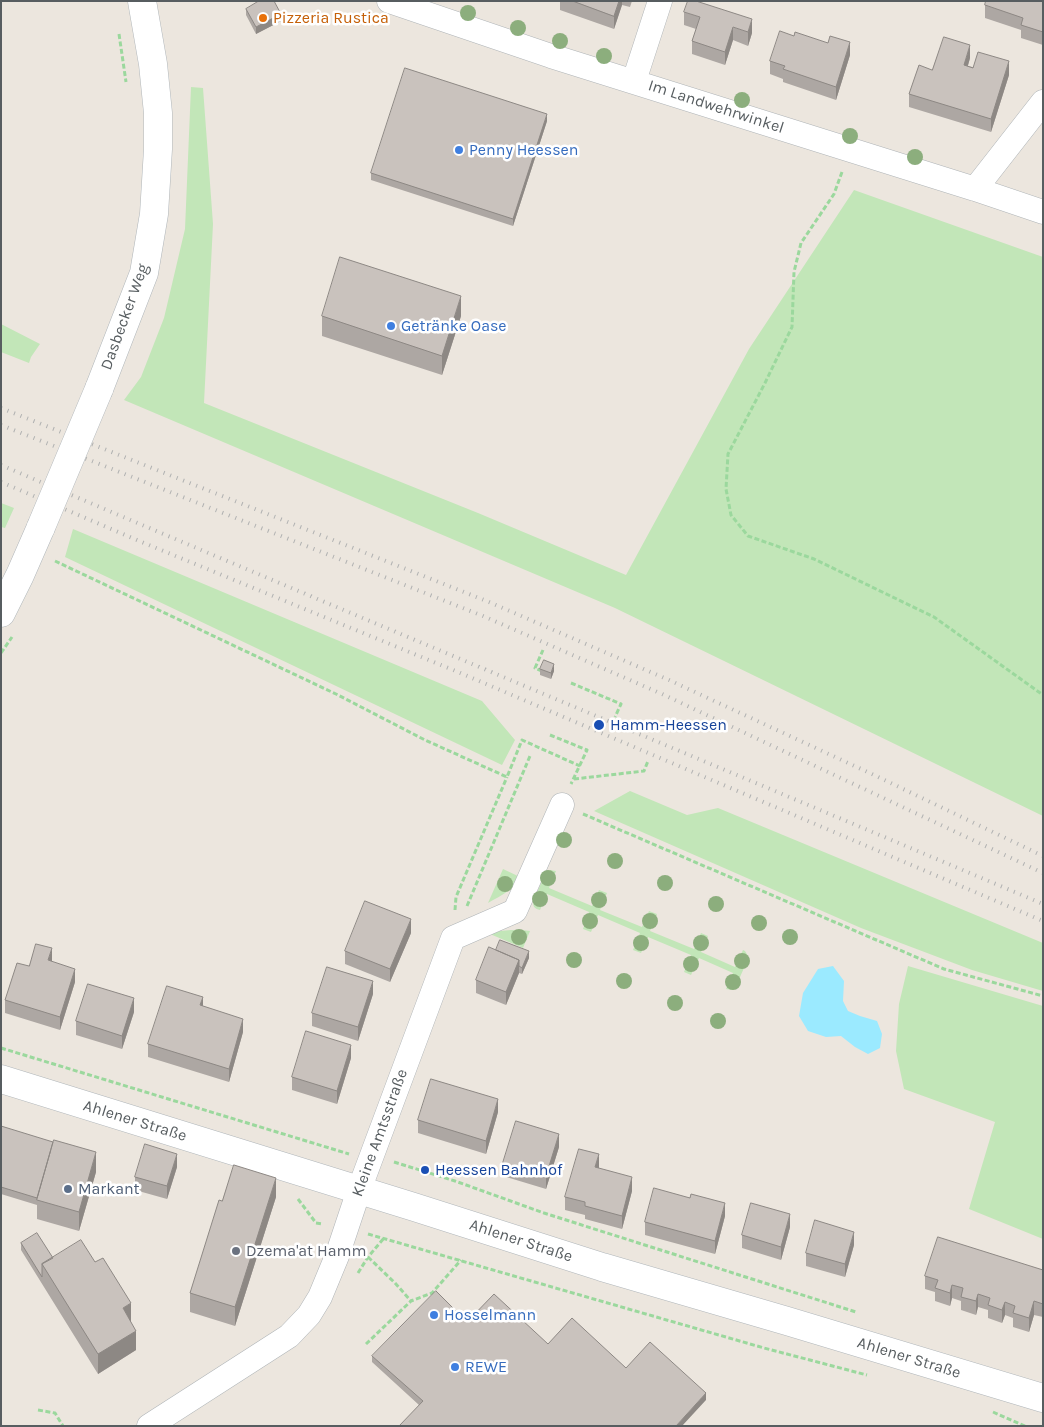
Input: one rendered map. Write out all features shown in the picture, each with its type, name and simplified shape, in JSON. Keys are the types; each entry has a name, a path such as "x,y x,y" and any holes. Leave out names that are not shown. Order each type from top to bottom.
{"main road":[{"name":"Dasbecker Weg","path":"1,614 36,539 99,389 144,273 154,214 158,113 153,64 142,1"},
{"name":"Ahlener Straße","path":"1,1078 602,1267 1043,1398"}],"street":[{"name":"Im Landwehrwinkel","path":"389,1 551,56 1043,212"},
{"path":"634,81 660,1"},
{"path":"975,189 1043,102"},
{"path":"453,938 515,911 562,806"},
{"name":"Kleine Amtsstraße","path":"149,1426 289,1336 308,1315 320,1297 337,1256 359,1190 453,938"}],"path":[{"path":"118,29 127,85"},
{"path":"850,150 834,194 801,243 794,272 792,327 765,384 728,454 726,489 731,515 748,536 814,559 934,617 1043,695"},
{"path":"36,539 424,740 507,777"},
{"path":"543,650 535,668 547,673"},
{"path":"571,683 621,704 615,717"},
{"path":"550,735 587,750 562,806 944,969 1043,996"},
{"path":"453,938 456,897 522,740 580,766"},
{"path":"453,938 530,756"},
{"path":"574,779 644,771 648,761"},
{"path":"1,1048 370,1160 396,1162 544,1213 864,1315"},
{"path":"368,1257 411,1300"},
{"path":"366,1344 411,1300 432,1293 461,1260"},
{"path":"38,1410 55,1414 62,1426"}],"green space":[{"path":"191,87 203,88 213,224 204,403 478,513 626,575 749,349 854,190 1043,257 1043,816 615,608 124,400 141,377 164,318 185,229"},
{"path":"1,324 40,344 29,363 1,352"},
{"path":"1,503 14,508 5,528 1,527"},
{"path":"73,529 482,701 515,740 502,765 65,557"},
{"path":"630,791 687,815 718,808 1043,943 1043,991 972,970 861,928 594,811"},
{"path":"503,869 520,877 510,889 488,903"},
{"path":"550,870 556,871 549,888 592,906 599,890 607,893 600,910 642,927 649,911 657,914 650,931 694,949 701,933 708,936 701,952 735,967 743,950 745,951 748,959 736,986 732,990 726,989 733,973 699,958 691,975 684,972 691,955 648,937 641,953 633,950 640,933 598,915 591,932 583,929 589,912 547,894 540,910 536,908 533,902 545,874"},
{"path":"511,930 530,931 523,948 490,934"},
{"path":"908,966 1043,1006 1043,1239 969,1209 995,1122 904,1089 896,1051 899,1004"}],"water":[{"path":"833,966 844,981 843,1001 848,1011 877,1021 882,1034 880,1048 868,1054 841,1036 826,1037 808,1031 799,1016 803,993 818,969"}],"building":[{"name":"Pizzeria Rustica","path":"259,1 274,1 281,14 256,27 246,9"},
{"path":"573,1 619,1 614,16"},
{"path":"688,1 696,1 752,19 748,32 733,27 725,52 692,41 700,17 684,12"},
{"path":"986,1 1043,1 1043,32 1021,25 1023,18 985,5"},
{"path":"780,31 794,36 795,32 828,43 830,36 850,42 836,87 783,69 785,66 770,61"},
{"path":"944,37 970,45 964,65 973,68 978,52 1009,61 991,119 909,94 919,65 932,70"},
{"name":"Penny Heessen","path":"405,68 547,114 513,219 371,173"},
{"name":"Getränke Oase","path":"340,257 461,296 442,356 322,316"},
{"path":"544,660 554,664 551,673 540,669"},
{"path":"365,901 411,919 390,969 345,951"},
{"path":"500,940 529,951 522,968 519,966 519,960 496,950"},
{"path":"36,944 52,948 48,960 75,969 60,1017 5,1000 17,963 29,966"},
{"path":"489,947 519,960 506,992 476,980"},
{"path":"327,967 373,981 358,1027 312,1013"},
{"path":"88,984 134,998 122,1036 76,1021"},
{"path":"167,986 203,997 200,1005 243,1019 229,1069 148,1044"},
{"path":"306,1031 351,1045 337,1091 292,1077"},
{"path":"431,1079 498,1099 486,1141 418,1120"},
{"path":"516,1121 559,1134 546,1176 503,1163"},
{"path":"1,1126 53,1142 37,1198 1,1187"},
{"name":"Markant","path":"54,1140 96,1152 79,1212 37,1200"},
{"path":"145,1144 177,1154 167,1186 135,1177"},
{"path":"579,1149 599,1154 595,1167 632,1177 622,1216 585,1206 585,1202 565,1197"},
{"path":"234,1165 276,1178 235,1307 190,1293 219,1200 222,1201"},
{"path":"654,1188 690,1198 691,1194 725,1203 715,1241 645,1222"},
{"path":"751,1203 790,1214 781,1247 742,1235"},
{"path":"815,1220 854,1232 845,1264 806,1253"},
{"path":"37,1233 53,1258 42,1264 42,1277 21,1243"},
{"path":"938,1237 1043,1270 1043,1304 1034,1301 1029,1318 1013,1313 1015,1306 1005,1302 1002,1310 988,1305 990,1298 978,1294 976,1301 961,1297 963,1288 952,1285 950,1293 935,1288 938,1280 925,1276"},
{"path":"81,1240 95,1262 103,1258 131,1303 123,1308 136,1331 98,1354 42,1264"},
{"path":"436,1291 467,1322 494,1294 548,1344 572,1318 626,1368 650,1342 706,1393 676,1426 399,1426 423,1401 372,1356"}],"railway":[{"path":"1,408 489,602 669,680 1043,856"},
{"path":"1,425 483,616 662,694 1043,873"},
{"path":"1,465 1043,904"},
{"path":"1,482 458,672 1043,921"}],"place":[{"name":"Pizzeria Rustica","path":"263,18"},
{"name":"Penny Heessen","path":"459,150"},
{"name":"Getränke Oase","path":"391,326"},
{"name":"Hamm-Heessen","path":"599,725"},
{"name":"Heessen Bahnhof","path":"425,1170"},
{"name":"Markant","path":"68,1189"},
{"name":"Dzema'at Hamm","path":"236,1251"},
{"name":"Hosselmann","path":"434,1315"},
{"name":"REWE","path":"455,1367"}]}
